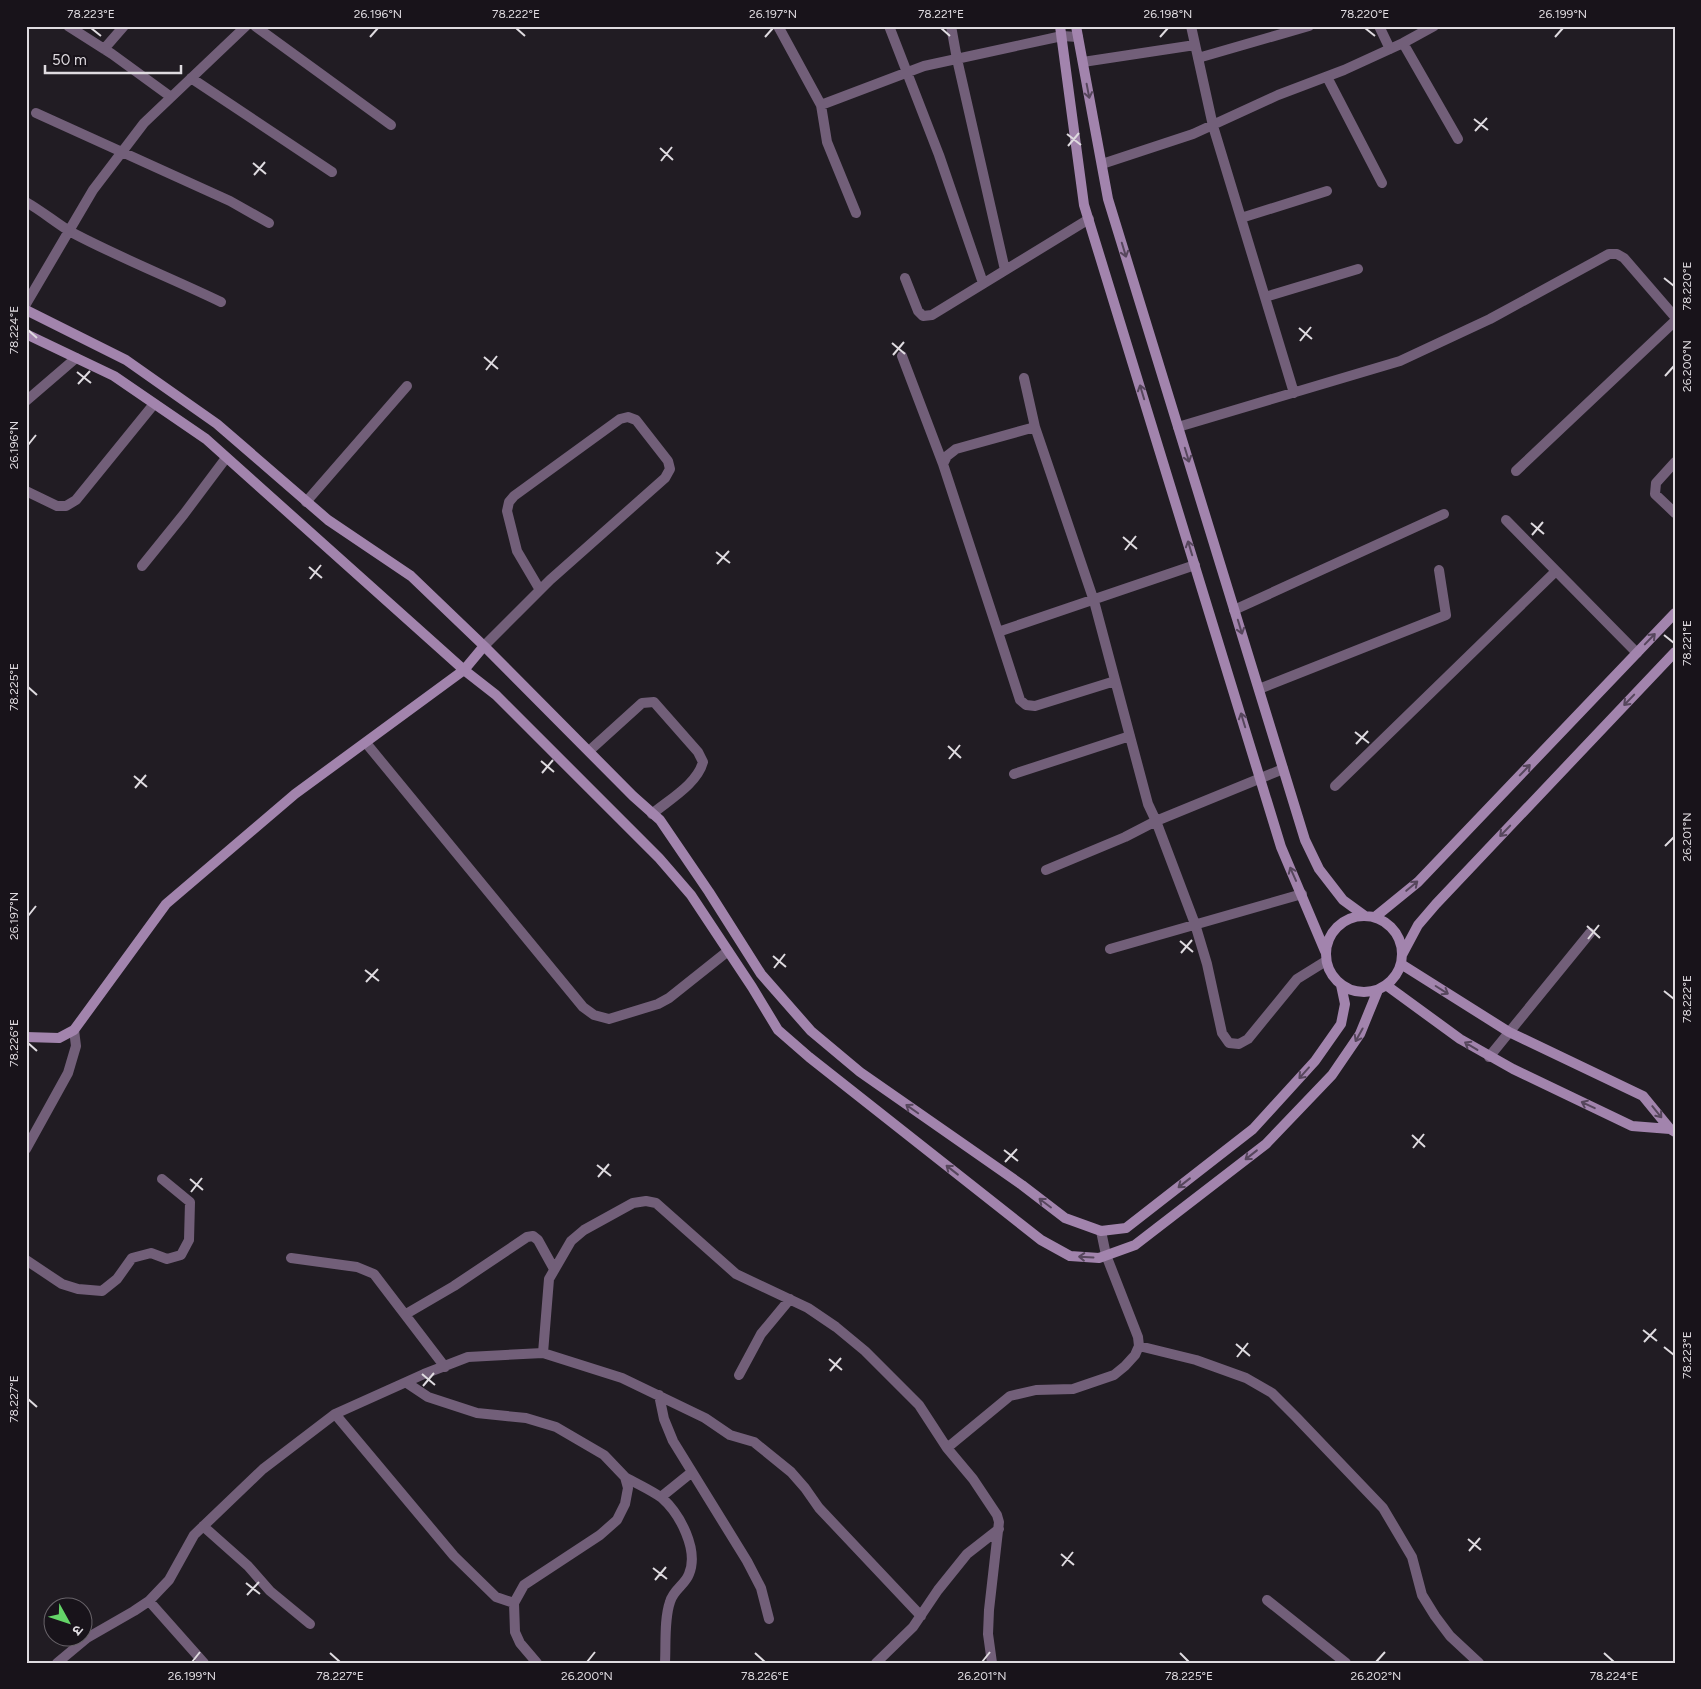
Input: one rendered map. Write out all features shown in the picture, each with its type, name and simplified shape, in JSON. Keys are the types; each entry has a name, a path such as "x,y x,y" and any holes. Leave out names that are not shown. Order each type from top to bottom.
{"street":[{"path":"68,26 171,97"},
{"path":"104,49 124,26"},
{"path":"255,26 392,125"},
{"path":"778,26 821,105 827,142 856,213"},
{"path":"889,26 939,154 983,283"},
{"path":"951,26 1006,270"},
{"path":"1191,26 1213,126 1294,393"},
{"path":"1198,58 1308,26"},
{"path":"1379,26 1390,49"},
{"path":"1102,164 1164,145 1213,126 1278,95 1390,49 1403,43 1422,29 1434,26"},
{"path":"26,304 92,190 144,123 239,28"},
{"path":"821,105 924,66 1061,31 1077,31 1108,199 1305,840 1319,869 1343,900 1392,928 1398,936 1401,945 1401,960"},
{"path":"1061,31 1084,205 1282,847 1326,956 1328,970 1341,985 1358,992 1382,988 1489,1057 1632,1126 1672,1130"},
{"path":"1403,43 1458,139"},
{"path":"1083,62 1195,45"},
{"path":"1327,76 1382,183"},
{"path":"191,78 233,108 332,172"},
{"path":"36,113 230,201 269,223"},
{"path":"1241,218 1327,190"},
{"path":"26,202 69,231 122,258 221,302"},
{"path":"905,278 918,311 924,316 932,315 1089,219"},
{"path":"1178,427 1400,361 1490,319 1608,254 1617,254 1624,258 1675,316"},
{"path":"1265,297 1358,270"},
{"path":"26,310 126,360 217,424 328,520 411,576 484,646 633,796 660,820 761,974 811,1031 860,1072 1065,1218 1101,1231 1126,1228 1253,1130 1315,1061 1340,1024 1345,1004 1341,985"},
{"path":"1516,471 1675,321"},
{"path":"26,334 114,376 206,439 464,670 496,695 660,858 691,895 778,1030 809,1057 1040,1240 1070,1256 1098,1258 1135,1245 1266,1144 1332,1075 1360,1034 1382,988 1393,979 1418,925 1675,652"},
{"path":"902,356 943,464 1020,700 1026,706 1035,706 1115,681"},
{"path":"26,401 76,358"},
{"path":"1024,378 1035,427 1094,601 1148,804 1195,924 1207,964 1222,1033 1229,1042 1239,1044 1248,1039 1297,979 1326,956 1328,942 1338,926 1356,917 1370,917 1418,882 1675,613"},
{"path":"306,502 407,386"},
{"path":"26,491 57,506 66,506 76,500 154,404"},
{"path":"26,1036 59,1038 74,1030 166,904 294,794 464,670 484,646 540,590 665,478 670,469 668,461 636,420 628,417 620,419 514,496 510,502 507,511 517,551 540,590"},
{"path":"943,464 947,456 956,449 1035,427"},
{"path":"142,566 226,458"},
{"path":"1675,462 1656,483 1655,494 1675,513"},
{"path":"1234,610 1444,514"},
{"path":"1506,520 1637,652"},
{"path":"998,632 1094,601 1195,565"},
{"path":"1259,689 1446,614 1439,570"},
{"path":"1335,786 1556,571"},
{"path":"589,751 642,703 654,702 698,752 703,762 700,772 689,784 652,814"},
{"path":"1014,774 1130,736"},
{"path":"366,743 584,1007 594,1015 609,1018 658,1004 669,998 728,951"},
{"path":"1046,870 1125,837 1156,821 1283,770"},
{"path":"1110,949 1302,894"},
{"path":"1489,1057 1590,933"},
{"path":"1401,960 1509,1032 1643,1096 1672,1130"},
{"path":"26,1149 68,1073 76,1046 74,1030"},
{"path":"26,1260 62,1284 78,1289 102,1292 117,1279 132,1258 151,1253 168,1259 181,1254 189,1240 190,1202 162,1179"},
{"path":"543,1353 549,1279 571,1240 584,1230 633,1203 646,1200 656,1203 736,1274 808,1308 836,1327 865,1351 919,1405 947,1448 974,1479 997,1515 998,1529 988,1634 992,1663"},
{"path":"947,1448 1010,1396 1036,1390 1073,1390 1114,1375 1135,1355 1139,1342 1106,1255 1101,1231"},
{"path":"406,1314 454,1286 527,1237 533,1236 538,1240 554,1269"},
{"path":"291,1258 357,1267 374,1274 445,1366"},
{"path":"739,1375 761,1334 790,1299"},
{"path":"1139,1342 1246,1378 1272,1394 1296,1416 1383,1508 1412,1557 1422,1595 1430,1609 1450,1636 1479,1663"},
{"path":"57,1663 87,1638 149,1601 169,1580 194,1535 263,1469 335,1414 468,1357 543,1353 622,1378 705,1418 730,1435 754,1442 791,1472 806,1488 819,1508 920,1616"},
{"path":"407,1382 428,1397 477,1413 526,1418 556,1427 604,1455 625,1478 661,1497 676,1515 687,1534 690,1546 691,1567 689,1575 674,1592 670,1600 665,1663"},
{"path":"659,1395 664,1419 673,1441 747,1561 761,1588 769,1619"},
{"path":"335,1414 454,1556 496,1597 514,1603"},
{"path":"661,1497 692,1472"},
{"path":"537,1663 520,1643 515,1632 514,1603 524,1585 600,1535 617,1520 625,1504 628,1488 625,1478"},
{"path":"203,1526 248,1566 270,1591 310,1624"},
{"path":"876,1663 913,1627 958,1564 978,1544 998,1529"},
{"path":"1267,1600 1346,1663"},
{"path":"149,1601 204,1663"}]}
